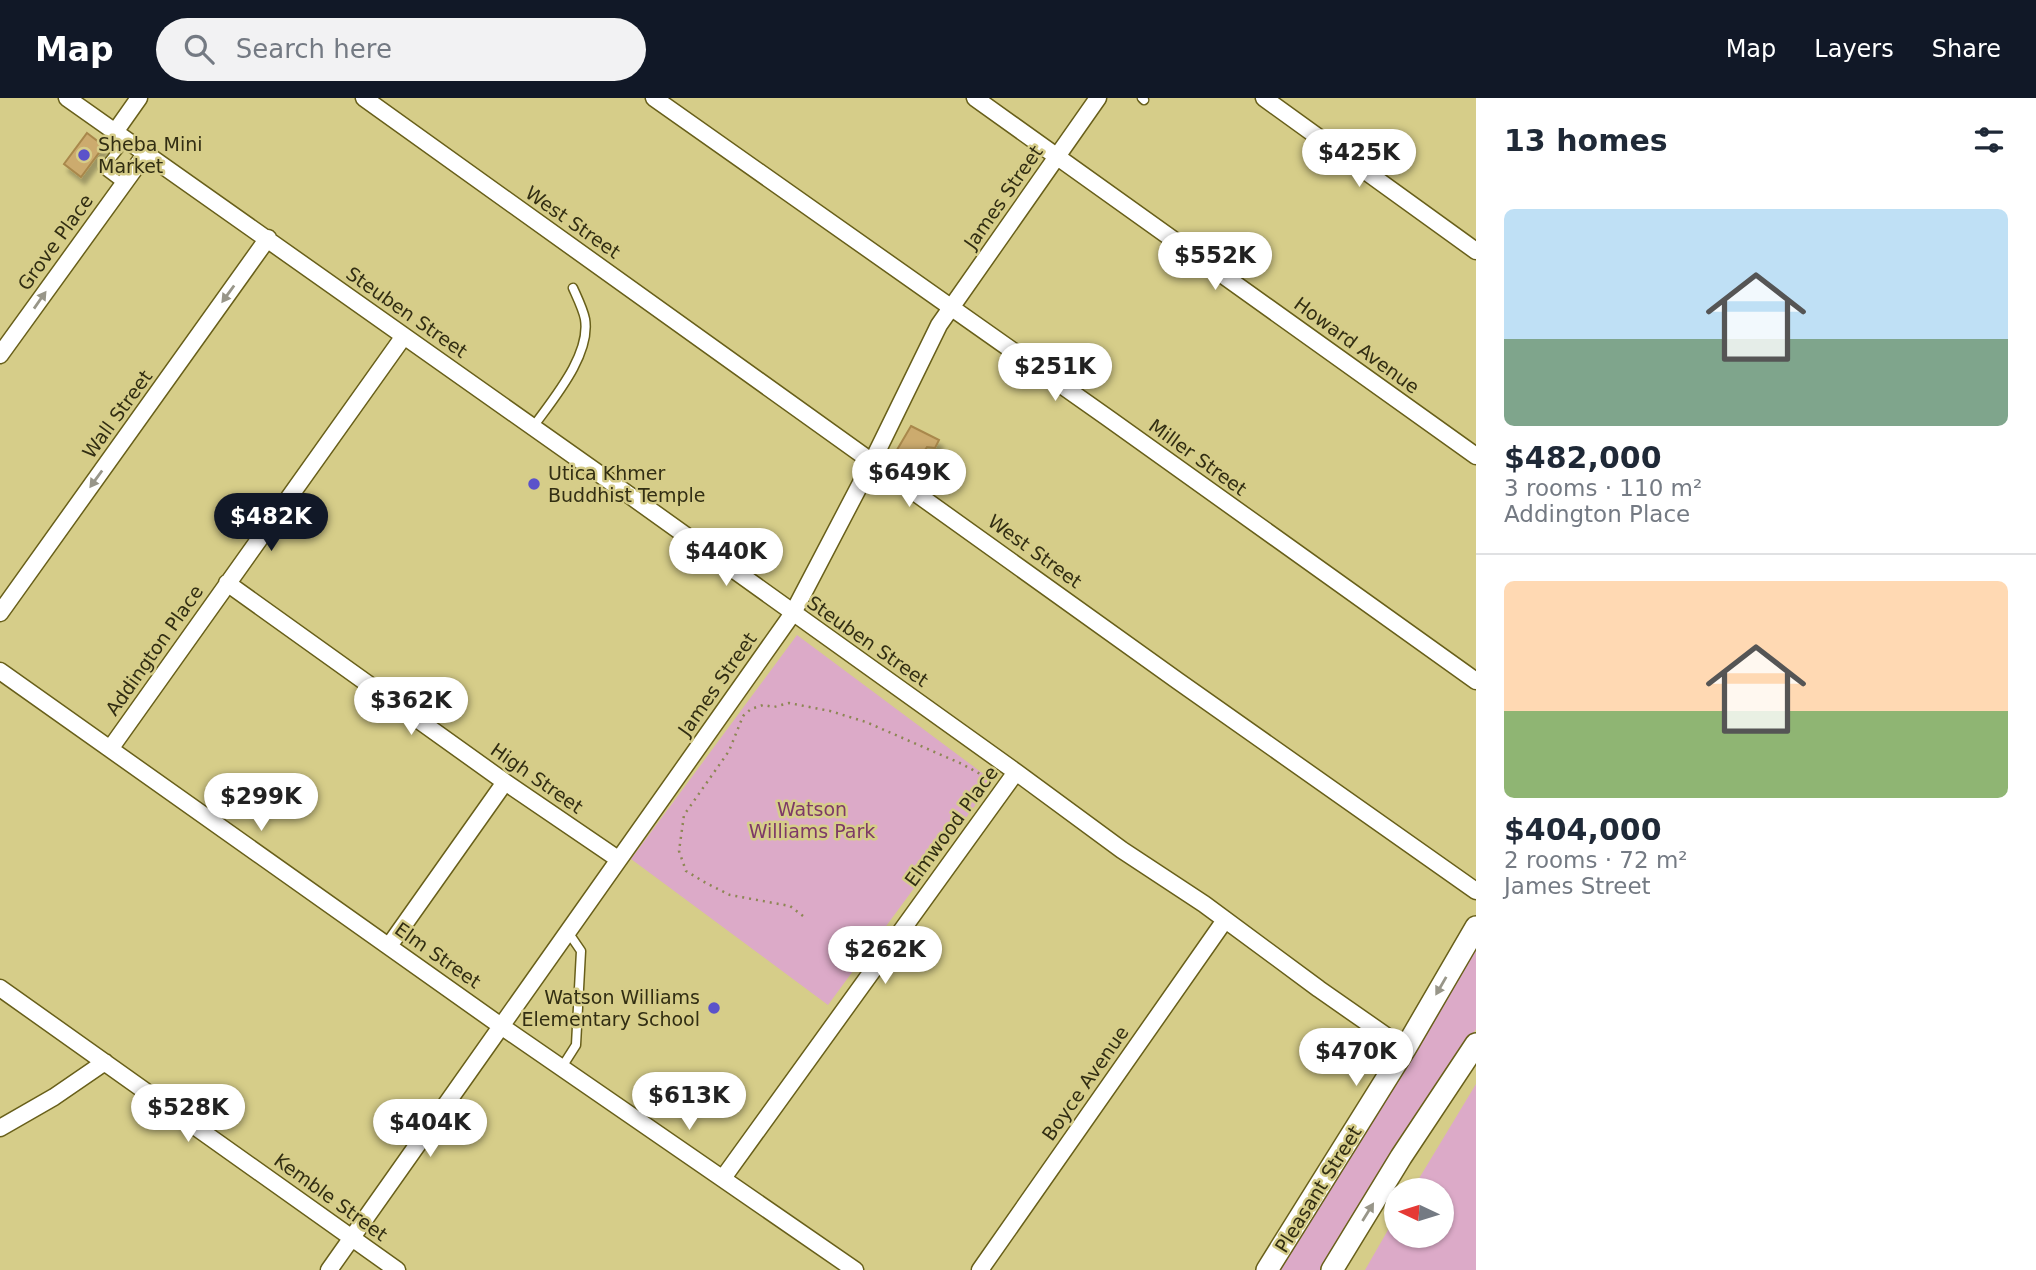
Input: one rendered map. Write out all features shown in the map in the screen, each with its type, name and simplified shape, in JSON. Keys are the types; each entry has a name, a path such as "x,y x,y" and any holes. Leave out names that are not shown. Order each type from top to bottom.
{"street":[{"name":"Steuben Street","path":"67,98 268,238 1122,850 1204,904 1405,1049"},
{"path":"120,136 139,98"},
{"name":"West Street","path":"364,98 1476,891"},
{"name":"Miller Street","path":"654,98 1476,681"},
{"name":"Howard Avenue","path":"975,98 1476,456"},
{"name":"James Street","path":"329,1270 793,613 873,460 939,325 1098,98"},
{"path":"1264,98 1476,251"},
{"name":"Grove Place","path":"0,355 146,153"},
{"name":"Wall Street","path":"0,614 268,238"},
{"name":"Addington Place","path":"110,749 404,336"},
{"name":"High Street","path":"227,583 618,859"},
{"name":"Elm Street","path":"0,671 501,1026 855,1270"},
{"name":"Elmwood Place","path":"723,1178 1016,772"},
{"path":"389,946 506,782"},
{"name":"Boyce Avenue","path":"980,1270 1225,920"},
{"name":"Pleasant Street","path":"1267,1270 1405,1049 1476,927"},
{"name":"Kemble Street","path":"0,988 397,1270"},
{"path":"1332,1270 1401,1157 1476,1044"},
{"path":"0,1128 54,1097 105,1062"}],"lane":[{"path":"120,136 103,169 123,184"},
{"path":"533,427 585,343 585,318 573,288"},
{"path":"562,1067 576,1045 581,951 568,932"}],"path":[{"path":"803,916 790,906 730,895 706,883 686,871 679,851 684,815 729,751 743,716 751,709 789,703 831,711 866,722 962,764 993,781"}],"green space":[{"name":"Watson Williams Park","path":"797,635 993,781 828,1005 631,859"},
{"path":"1476,940 1476,1029 1320,1270 1274,1270"},
{"path":"1476,1084 1476,1270 1365,1270 1384,1237 1384,1248 1454,1248 1454,1178 1419,1178"}],"building":[{"name":"Sheba Mini Market","path":"87,133 104,146 81,177 64,164"},
{"path":"911,426 939,440 935,448 927,447 925,450 931,454 928,459 922,455 921,458 927,462 921,471 894,455"}],"place":[{"name":"Sheba Mini Market","path":"84,155"},
{"name":"Utica Khmer Buddhist Temple","path":"534,484"},
{"name":"Watson Williams Elementary School","path":"714,1008"}]}
